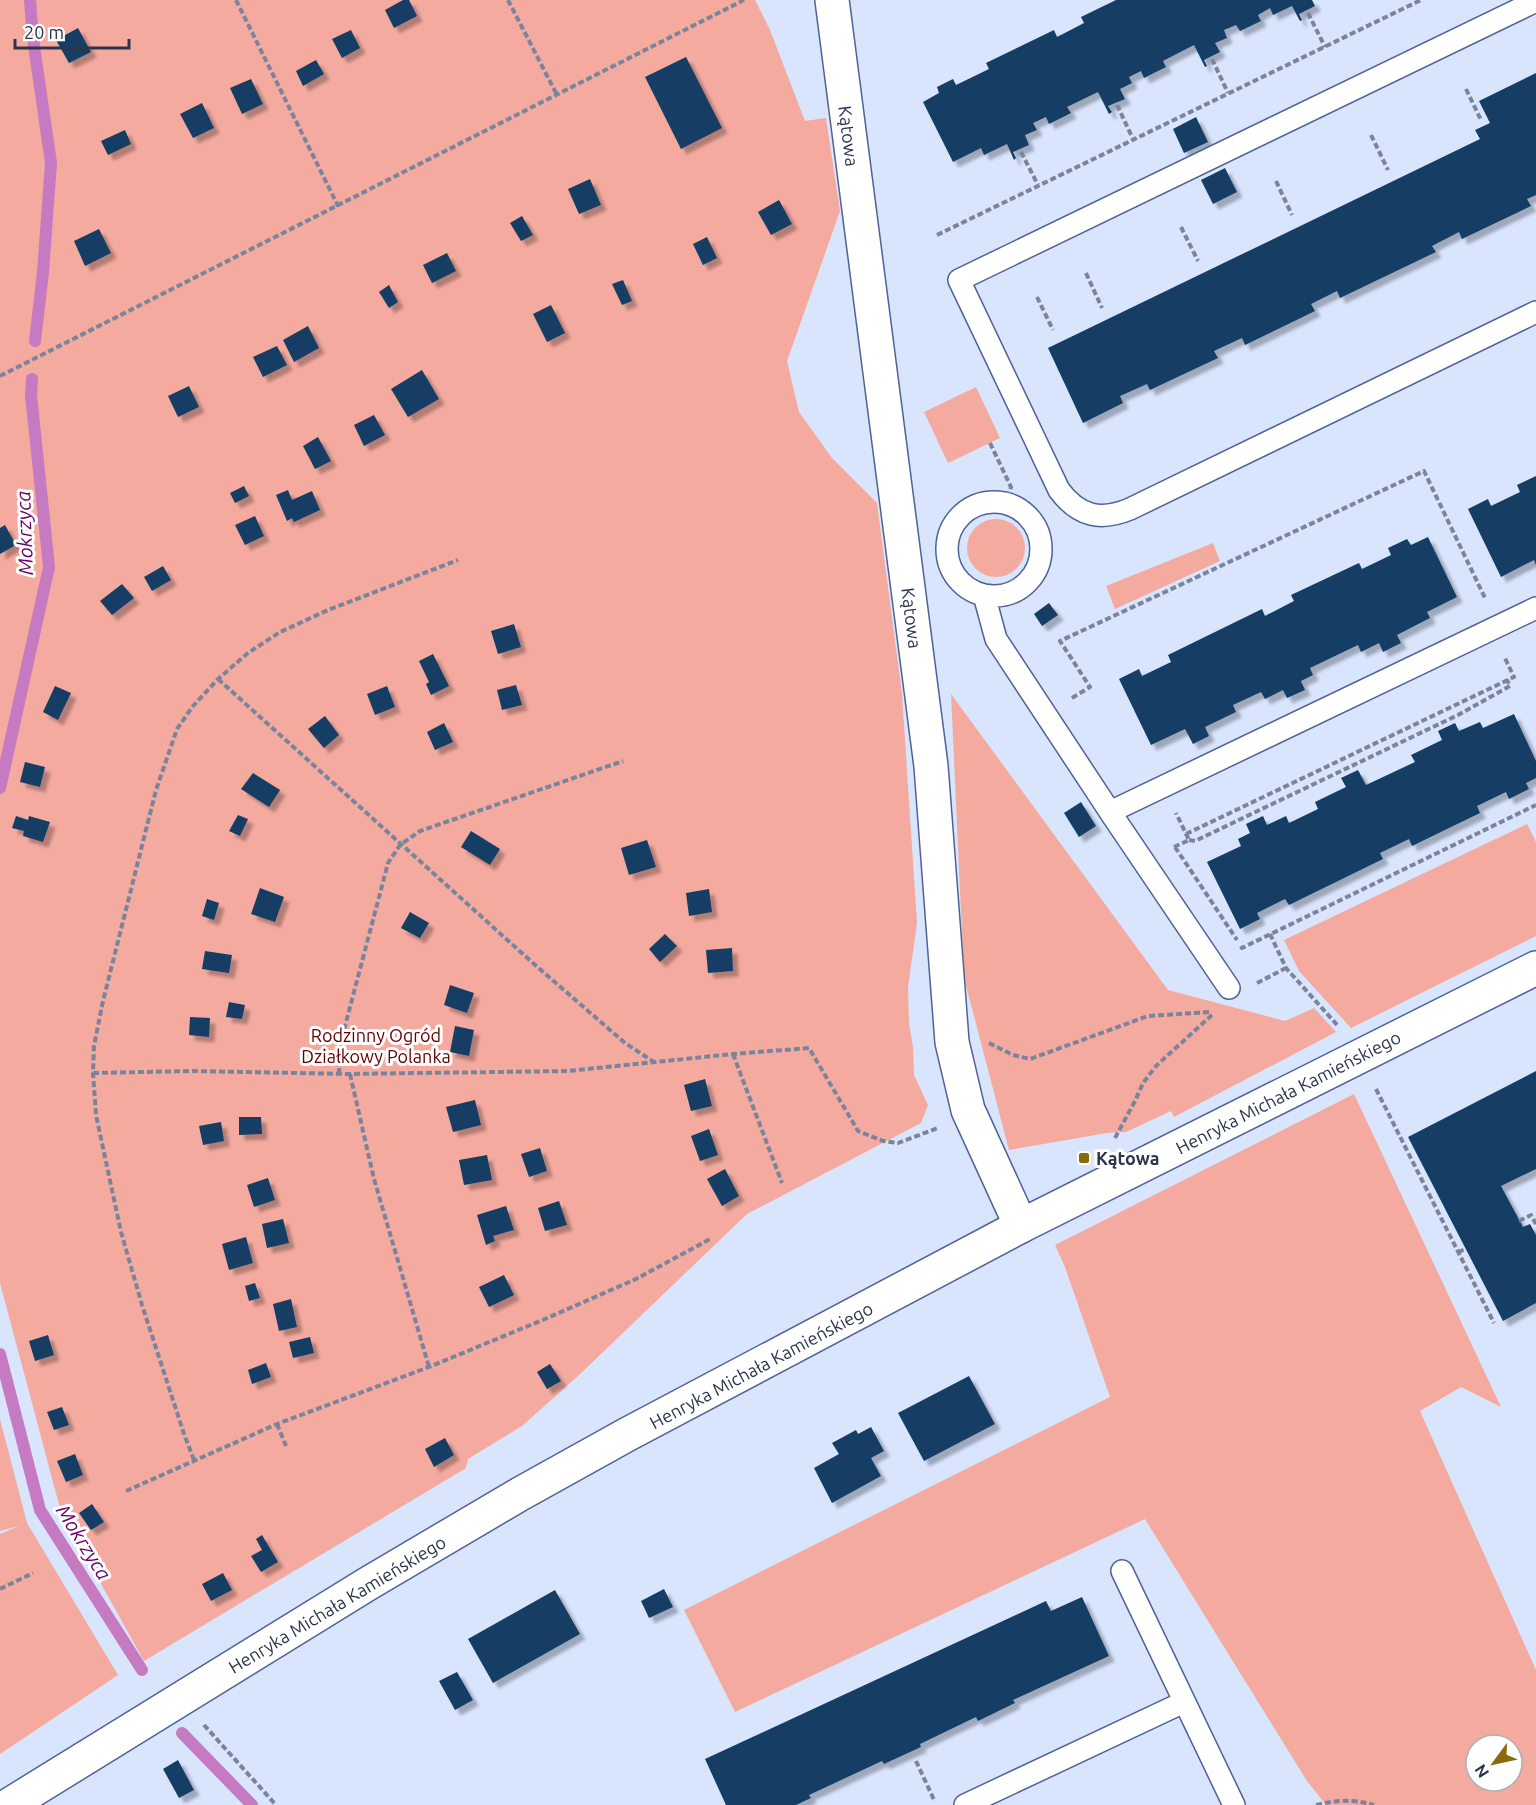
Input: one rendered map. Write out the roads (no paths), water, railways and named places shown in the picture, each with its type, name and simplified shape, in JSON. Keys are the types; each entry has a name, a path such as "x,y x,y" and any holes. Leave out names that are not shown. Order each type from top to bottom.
{"street":[{"name":"Kątowa","path":"832,0 931,766 952,1042 969,1110 1022,1226"},
{"name":"Henryka Michała Kamieńskiego","path":"9,1805 330,1607 520,1494 628,1434 1022,1226 1536,968"}],"lane":[{"path":"1536,1 959,280 1059,490 1073,506 1102,517 1130,509 1536,312"},
{"path":"984,595 992,597 1007,595 1021,588 1032,578 1040,563 1042,548 1039,533 1031,519 1019,509 1005,503 989,502 974,507 962,515 952,528 947,543 948,558 953,573 963,585 984,595 996,639 1229,988"},
{"path":"1110,812 1536,608"},
{"path":"1122,1571 1234,1805"},
{"path":"965,1805 1184,1702"}],"waterway":[{"name":"Mokrzyca","path":"30,0 33,39 51,163 35,341"},
{"name":"Mokrzyca","path":"0,788 49,567 31,395 32,379"},
{"name":"Mokrzyca","path":"0,1354 40,1510 142,1670"},
{"name":"Mokrzyca","path":"182,1733 252,1805"}],"place":[{"name":"Kątowa","path":"1084,1158"}],"park label":[{"name":"Rodzinny Ogród Działkowy Polanka","path":"376,1045"}]}
